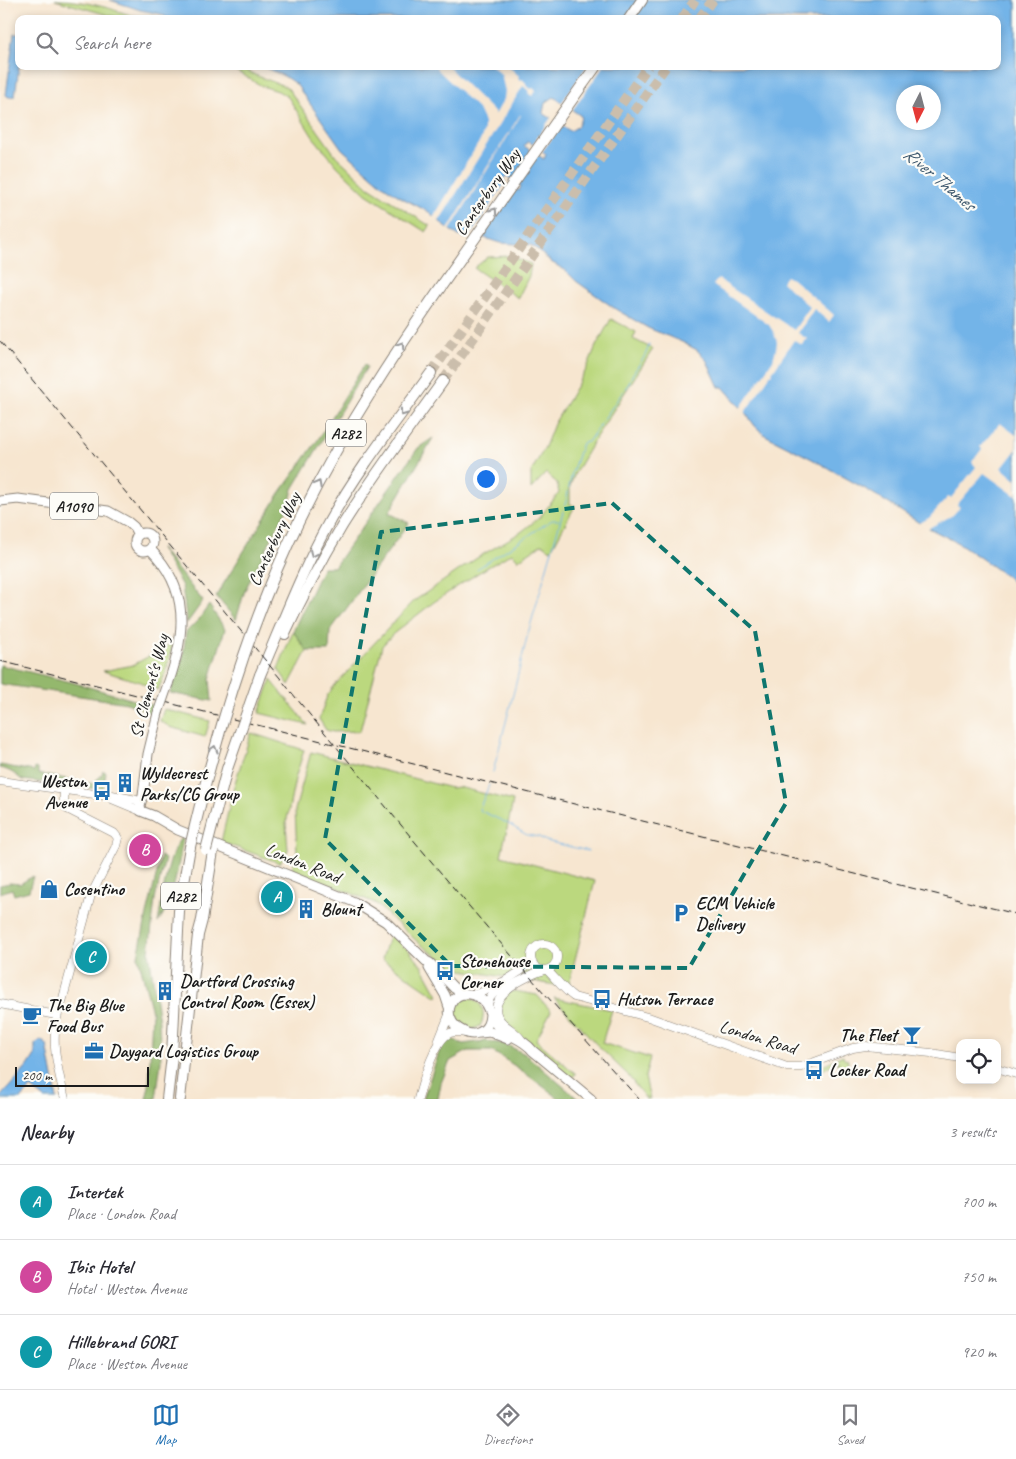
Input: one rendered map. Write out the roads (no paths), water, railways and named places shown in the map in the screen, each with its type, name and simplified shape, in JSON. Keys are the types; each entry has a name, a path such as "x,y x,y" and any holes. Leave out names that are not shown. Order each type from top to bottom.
{"highway":[{"path":"632,15 642,0"},
{"name":"Canterbury Way","path":"167,1099 172,1056 179,911 190,847 219,731 242,660 271,582 316,488 370,392 416,322 593,70"},
{"name":"A282","path":"180,1099 198,934 202,920 210,850 240,748 272,655 309,560 334,512 431,374"},
{"name":"A282","path":"272,655 342,526 443,381"}],"main road":[{"name":"St Clement's Way","path":"0,501 18,499 108,511 128,522 134,527 138,535 147,533 152,537 153,544 150,549 164,563 168,571 177,591 180,608 180,638 172,673 158,713 148,754 141,806"},
{"name":"London Road","path":"141,806 178,830 354,902 386,922 458,992 467,994"},
{"name":"London Road","path":"426,961 445,995 449,1011"},
{"path":"533,1051 522,1040 497,1026 482,999 467,994 455,998 449,1011 454,1024 466,1033 486,1032 496,1034 533,1051 591,1099"},
{"path":"477,1033 488,1026 489,1010"}],"street":[{"name":"London Road","path":"0,781 112,795 136,800 141,806"},
{"path":"64,790 64,803 67,809 114,833 118,838 116,846 90,894 63,998 56,1015 54,1028 55,1048 65,1099"},
{"path":"545,970 535,967 531,961 532,950 538,945 544,944 550,945 555,950 557,979"},
{"path":"467,994 485,991 518,973 531,961"},
{"path":"522,1040 500,1020 497,1011 498,1000 501,995 517,983 535,972 555,965"},
{"name":"London Road","path":"545,970 557,979 564,989 574,997 651,1018 787,1067 801,1067 852,1048 866,1046 956,1057"},
{"path":"489,1010 489,1001 494,994 517,983"},
{"path":"0,1004 56,1015"},
{"path":"439,1045 449,1011"},
{"path":"418,1099 427,1070 443,1038 450,1033 466,1033"},
{"path":"1001,1069 1016,1074"}],"water":[{"name":"River Thames","path":"110,0 1016,0 1016,586 1006,576 962,545 921,524 869,491 812,459 765,435 755,426 723,387 719,387 707,361 697,350 648,328 617,310 576,281 565,270 551,262 531,245 500,243 473,234 465,238 459,236 429,212 384,186 342,149 296,84 270,70 1001,70 1001,15 163,15","holes":["554,97 581,116 578,125 570,131 543,113 545,103","529,142 546,154 544,159 524,146","507,176 521,186 519,191 503,180"]},
{"path":"15,34 15,70 18,70 15,96 8,97 6,95"},
{"path":"41,1040 47,1045 57,1099 45,1099 31,1088 21,1099 0,1099 28,1066 35,1055 35,1044"}],"waterway":[{"path":"493,772 527,637 582,443 588,442 629,383 649,344"},
{"path":"477,569 552,520 559,520"},
{"path":"489,785 479,810 527,835 588,851"}],"tunnel":[{"path":"685,15 695,0"},
{"path":"702,15 713,0"},
{"path":"431,373 645,70"},
{"path":"443,381 663,70"}],"railway":[{"path":"0,341 431,861 639,1099"},
{"path":"0,661 1016,914"}],"place":[{"name":"Wyldecrest Parks/CG Group","path":"125,783"},
{"name":"Weston Avenue","path":"102,791"},
{"name":"Ibis Hotel","path":"145,850"},
{"name":"Cosentino","path":"49,889"},
{"name":"Intertek","path":"277,897"},
{"name":"Blount","path":"306,909"},
{"name":"ECM Vehicle Delivery","path":"681,913"},
{"name":"Hillebrand GORI","path":"91,957"},
{"name":"Stonehouse Corner","path":"445,971"},
{"name":"Dartford Crossing Control Room (Essex)","path":"165,991"},
{"name":"Hutson Terrace","path":"602,999"},
{"name":"The Big Blue Food Bus","path":"32,1015"},
{"name":"The Fleet","path":"912,1035"},
{"name":"Daygard Logistics Group","path":"94,1051"},
{"name":"Locker Road","path":"814,1070"}]}
